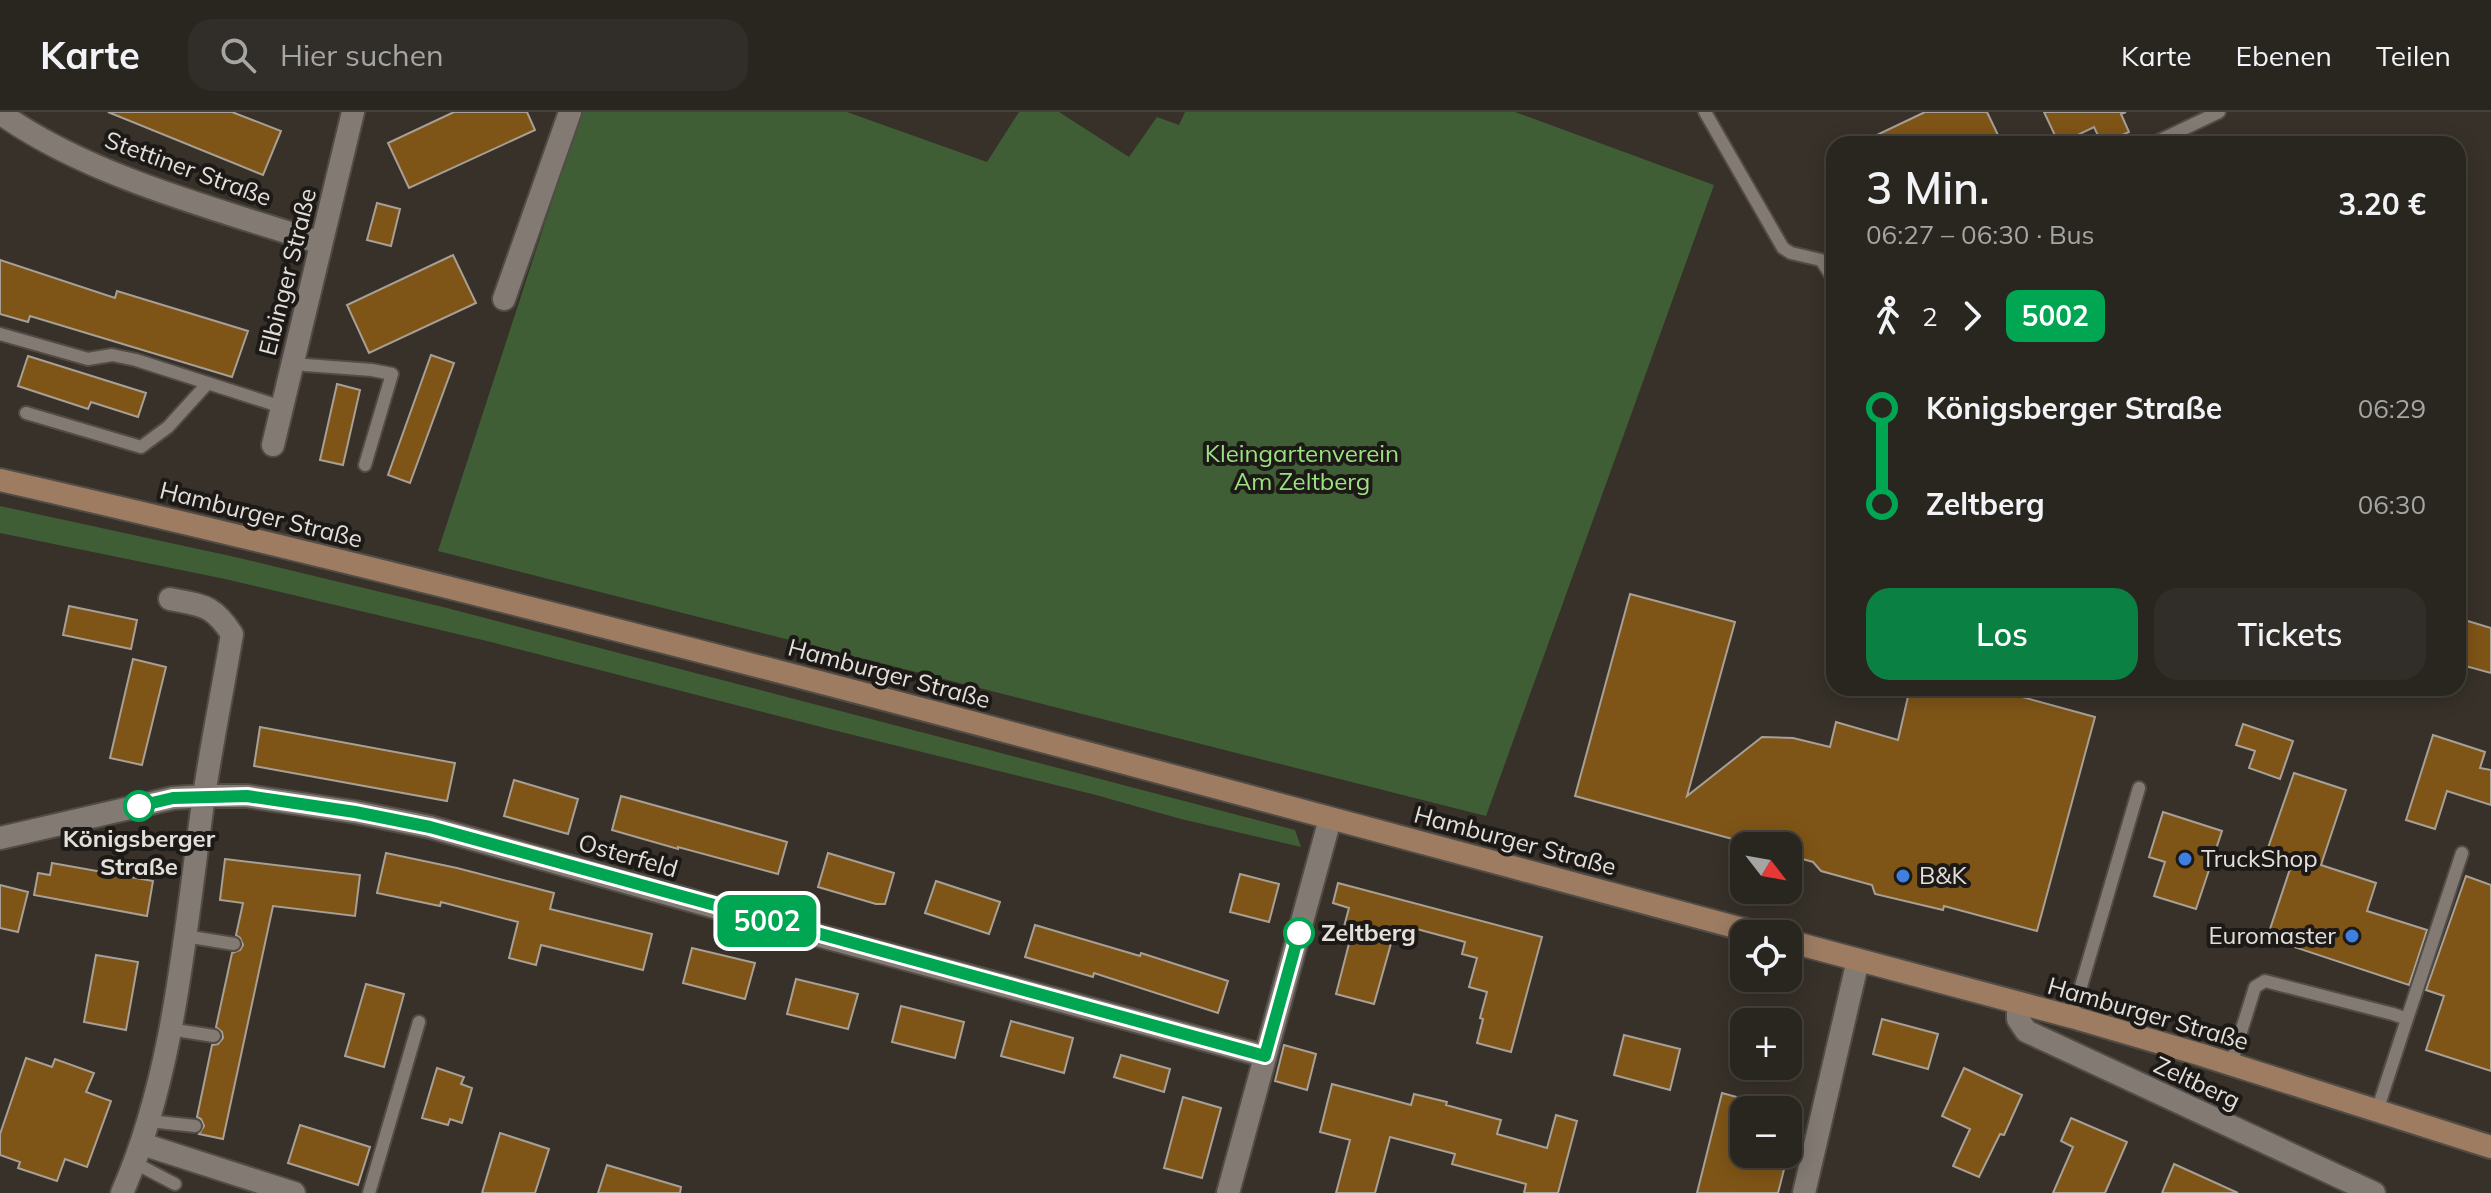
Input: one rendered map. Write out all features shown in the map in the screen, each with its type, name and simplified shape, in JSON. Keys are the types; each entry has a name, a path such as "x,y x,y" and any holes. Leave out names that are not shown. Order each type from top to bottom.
{"main road":[{"name":"Hamburger Straße","path":"0,480 633,633 1730,926"},
{"name":"Hamburger Straße","path":"1802,945 2072,1017 2491,1147"}],"street":[{"name":"Elbinger Straße","path":"273,445 353,112"},
{"path":"504,299 570,112"},
{"name":"Stettiner Straße","path":"0,113 50,143 142,184 321,243"},
{"path":"122,1193 149,1121 169,1029 232,634 222,619 208,607 170,599"},
{"path":"0,838 173,798 204,796"},
{"name":"Osterfeld","path":"204,796 247,796 430,827 1265,1056"},
{"path":"1228,1193 1330,819"},
{"path":"1804,1193 1858,960"},
{"name":"Zeltberg","path":"2018,1003 2018,1019 2026,1031 2374,1193"},
{"path":"139,1153 294,1193"}],"lane":[{"path":"1705,112 1783,248 1821,260 1826,268"},
{"path":"2169,136 2219,112"},
{"path":"0,334 88,359 112,355 124,357 282,407"},
{"path":"292,364 392,374 365,465"},
{"path":"26,413 141,447 168,427 207,384"},
{"path":"2072,1017 2139,788"},
{"path":"2377,1111 2462,853"},
{"path":"185,936 234,944"},
{"path":"2231,1064 2255,987 2265,981 2407,1019"},
{"path":"369,1193 419,1022"},
{"path":"169,1029 214,1036"},
{"path":"149,1121 195,1126"},
{"path":"139,1153 175,1184"}],"green space":[{"name":"Kleingartenverein Am Zeltberg","path":"581,112 847,112 987,162 1019,112 1059,112 1129,157 1157,117 1179,125 1185,112 1515,112 1714,185 1486,816 438,551"},
{"path":"0,506 235,557 447,608 1295,830 1301,847 491,642 225,579 0,533"}],"building":[{"path":"108,112 232,112 281,131 263,175"},
{"path":"454,112 527,112 535,130 409,188 388,143"},
{"path":"1925,112 1987,112 1999,136 1875,136"},
{"path":"2044,112 2126,112 2121,114 2129,132 2120,136 2098,136 2094,127 2075,136 2055,136"},
{"path":"377,203 400,209 391,246 367,240"},
{"path":"453,255 476,303 369,353 347,305"},
{"path":"0,260 115,298 117,291 248,331 232,377 30,316 28,322 0,314"},
{"path":"431,355 454,363 410,483 388,475"},
{"path":"28,356 146,393 138,417 91,402 88,409 18,386"},
{"path":"337,384 360,390 343,465 320,460"},
{"path":"1630,594 1735,622 1687,796 1762,737 1793,738 1830,747 1836,722 1898,740 1908,696 2018,696 2095,717 2037,931 1944,906 1943,910 1875,894 1872,885 1821,871 1813,862 1802,859 1802,832 1730,832 1730,838 1575,796"},
{"path":"69,606 137,620 131,649 63,635"},
{"path":"2466,620 2491,628 2491,673 2466,666"},
{"path":"133,659 166,667 142,765 110,758"},
{"path":"2243,724 2293,741 2280,779 2249,768 2255,751 2236,745"},
{"path":"260,727 455,763 447,801 254,766"},
{"path":"2433,735 2485,752 2480,768 2491,770 2491,805 2447,791 2435,829 2406,820"},
{"path":"2294,773 2346,790 2321,865 2376,883 2367,911 2427,930 2409,985 2267,938 2294,857 2268,848"},
{"path":"514,780 578,799 568,834 504,816"},
{"path":"621,796 787,842 778,874 612,830"},
{"name":"TruckShop","path":"2163,812 2222,831 2196,909 2154,896 2165,862 2149,857"},
{"path":"386,853 554,893 550,909 652,934 643,970 541,945 536,965 509,958 518,922 441,902 440,906 377,893"},
{"path":"828,853 894,873 885,904 818,887"},
{"path":"225,859 360,875 355,916 273,906 223,1139 199,1134 204,1126 197,1117 212,1045 223,1038 216,1027 232,953 243,945 236,935 243,903 220,900"},
{"path":"52,863 153,881 147,916 34,895 38,873 50,875"},
{"path":"1240,874 1279,884 1269,922 1230,912"},
{"path":"2466,876 2491,885 2491,1071 2426,1050 2444,996 2426,990"},
{"path":"936,881 1000,902 989,934 925,913"},
{"path":"1338,883 1542,937 1511,1052 1477,1043 1487,992 1469,987 1477,958 1462,954 1465,942 1413,928 1409,944 1392,940 1374,1004 1336,994 1351,936 1342,934 1349,908 1333,903"},
{"path":"0,885 28,892 18,932 0,928"},
{"path":"1035,925 1140,956 1141,953 1228,981 1218,1013 1094,973 1093,977 1025,957"},
{"path":"692,948 755,963 745,999 683,983"},
{"path":"96,955 138,962 126,1030 84,1022"},
{"path":"796,979 858,994 848,1029 787,1014"},
{"path":"366,984 404,994 384,1067 345,1056"},
{"path":"901,1006 964,1022 955,1058 892,1042"},
{"path":"1882,1019 1938,1034 1928,1069 1873,1054"},
{"path":"1011,1021 1073,1038 1064,1073 1001,1056"},
{"path":"1624,1035 1680,1049 1670,1090 1614,1075"},
{"path":"1284,1045 1316,1054 1307,1090 1275,1081"},
{"path":"1121,1055 1170,1069 1164,1092 1114,1077"},
{"path":"26,1058 52,1067 55,1059 94,1073 86,1092 111,1101 87,1167 65,1159 57,1181 18,1168 20,1162 0,1155 0,1134"},
{"path":"437,1068 464,1077 461,1084 472,1088 462,1123 450,1119 448,1125 422,1118"},
{"path":"1964,1068 2022,1095 2004,1135 2000,1134 1979,1177 1953,1166 1970,1129 1942,1116"},
{"path":"1332,1084 1411,1105 1414,1094 1447,1102 1446,1105 1501,1120 1497,1134 1547,1148 1556,1115 1577,1121 1558,1193 1524,1193 1526,1184 1452,1164 1455,1154 1390,1137 1375,1193 1336,1193 1350,1140 1320,1132"},
{"path":"1722,1093 1733,1096 1730,1096 1730,1168 1784,1168 1778,1193 1697,1193"},
{"path":"1183,1097 1221,1108 1202,1178 1164,1168"},
{"path":"2071,1118 2127,1142 2105,1193 2053,1193 2073,1147 2061,1141"},
{"path":"300,1125 370,1147 358,1185 288,1163"},
{"path":"500,1133 549,1149 535,1193 482,1193"},
{"path":"2174,1164 2238,1193 2162,1193"},
{"path":"607,1165 681,1187 680,1193 598,1193"}],"bus line":[{"name":"5002","path":"139,806 173,798 247,796 430,827 738,914 1265,1056 1299,933"}],"place":[{"name":"Königsberger Straße","path":"139,806"},
{"name":"TruckShop","path":"2185,859"},
{"name":"B&K","path":"1903,876"},
{"name":"Zeltberg","path":"1299,933"},
{"name":"Euromaster","path":"2352,936"}]}
